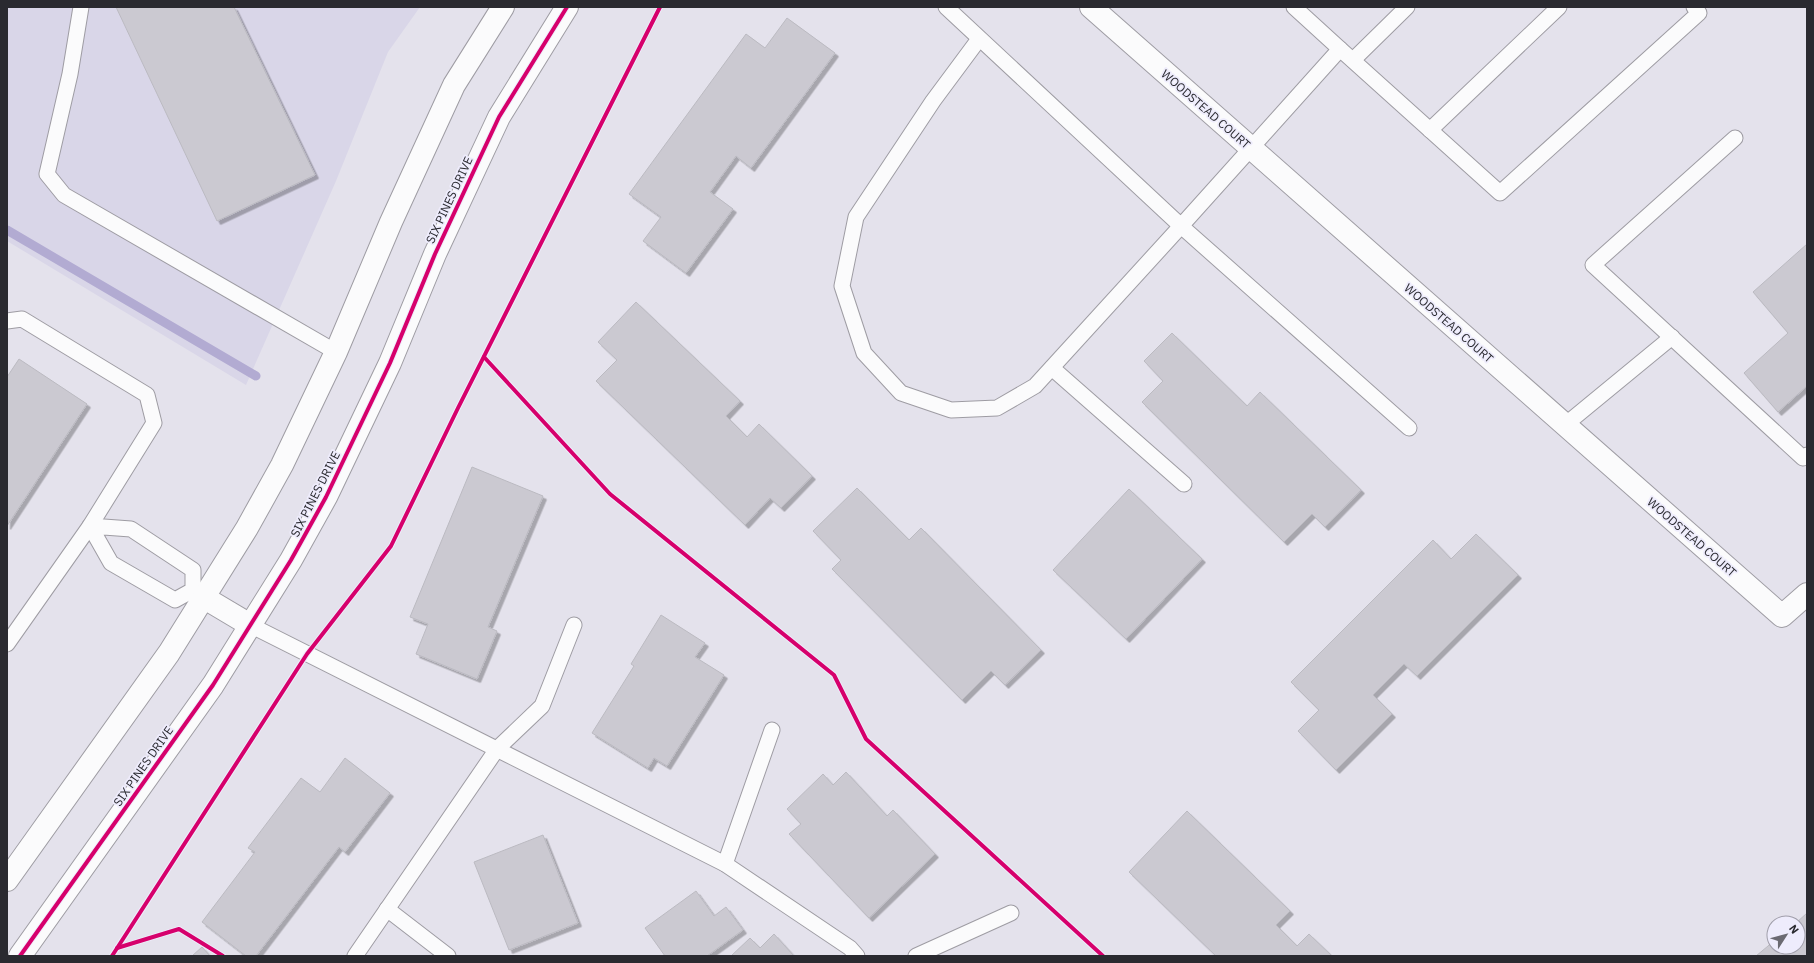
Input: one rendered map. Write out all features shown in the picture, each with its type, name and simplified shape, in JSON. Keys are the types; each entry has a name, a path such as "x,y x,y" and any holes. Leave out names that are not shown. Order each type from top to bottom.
{"street":[{"path":"7,880 169,653 198,594 247,528 282,465 336,352 391,222 454,85 503,7"},
{"name":"SIX PINES DRIVE","path":"20,956 213,685 291,560 326,497 390,363 435,254 499,117 567,7"},
{"name":"WOODSTEAD COURT","path":"1091,7 1782,616 1807,594"},
{"path":"198,594 250,625"}],"lane":[{"path":"81,7 70,74 47,174 64,195 336,352"},
{"path":"946,7 1181,226 1409,428"},
{"path":"1294,7 1500,193 1699,13 1694,7"},
{"path":"1353,60 1407,7"},
{"path":"1430,130 1559,7"},
{"path":"979,38 933,101 856,217 842,286 864,352 901,393 951,410 996,408 1035,386 1181,226 1340,48"},
{"path":"1735,138 1593,265 1803,458 1807,455"},
{"path":"7,321 22,319 147,395 154,423 90,526 7,644"},
{"path":"1565,425 1672,337"},
{"path":"1052,368 1184,484"},
{"path":"90,526 131,529 193,570 198,594 175,600 111,563 90,526"},
{"path":"250,625 725,864 850,948 856,956"},
{"path":"354,956 497,749 542,706 574,625"},
{"path":"725,864 772,730"},
{"path":"387,909 448,956"},
{"path":"916,956 1011,913"}],"shaded area":[{"path":"7,7 420,7 388,52 336,181 246,385 7,241"}],"building":[{"path":"116,7 234,7 315,175 217,221"},
{"path":"787,18 835,53 751,168 736,156 710,192 733,209 686,273 643,241 661,217 629,194 746,34 765,48"},
{"path":"1807,244 1807,386 1778,412 1744,373 1788,333 1753,292"},
{"path":"636,302 740,401 726,416 747,437 759,424 812,476 781,508 770,498 745,525 596,381 617,360 598,342"},
{"path":"1172,333 1247,406 1260,392 1361,490 1325,527 1312,514 1284,542 1142,402 1163,381 1144,361"},
{"path":"19,359 87,404 7,526 7,377"},
{"path":"472,467 543,496 488,627 497,631 477,679 416,654 428,624 410,617"},
{"path":"857,488 909,540 921,528 1041,650 1005,685 991,671 962,700 832,569 841,560 813,531"},
{"path":"1129,489 1202,559 1126,639 1053,570"},
{"path":"1476,534 1518,575 1417,676 1404,664 1373,695 1392,714 1336,770 1298,731 1319,710 1291,682 1433,540 1451,559"},
{"path":"661,615 705,643 695,657 724,675 667,766 654,758 648,768 592,733 634,666 631,664"},
{"path":"345,758 390,793 345,852 339,847 256,956 246,956 202,922 255,852 248,848 301,778 320,792"},
{"path":"846,772 887,816 893,810 935,854 869,918 789,834 801,824 787,809 823,774 833,785"},
{"path":"1187,811 1290,911 1276,925 1297,946 1309,934 1332,956 1216,956 1129,872"},
{"path":"543,835 578,923 509,950 474,862"},
{"path":"696,891 714,916 726,907 743,930 707,956 665,956 645,928"},
{"path":"1807,913 1807,956 1756,956 1766,948 1766,955 1806,955 1805,915"},
{"path":"774,934 794,956 731,956 750,938 760,948"},
{"path":"202,947 210,956 192,956"}],"waterway":[{"path":"7,230 256,376"}],"cycle path":[{"path":"20,956 213,685 291,560 326,497 390,363 435,254 499,117 567,7"},
{"path":"112,956 307,654 391,546 458,408 660,7"},
{"path":"484,357 610,494 834,675 866,739 1103,956"},
{"path":"117,948 179,929 223,956"}]}
